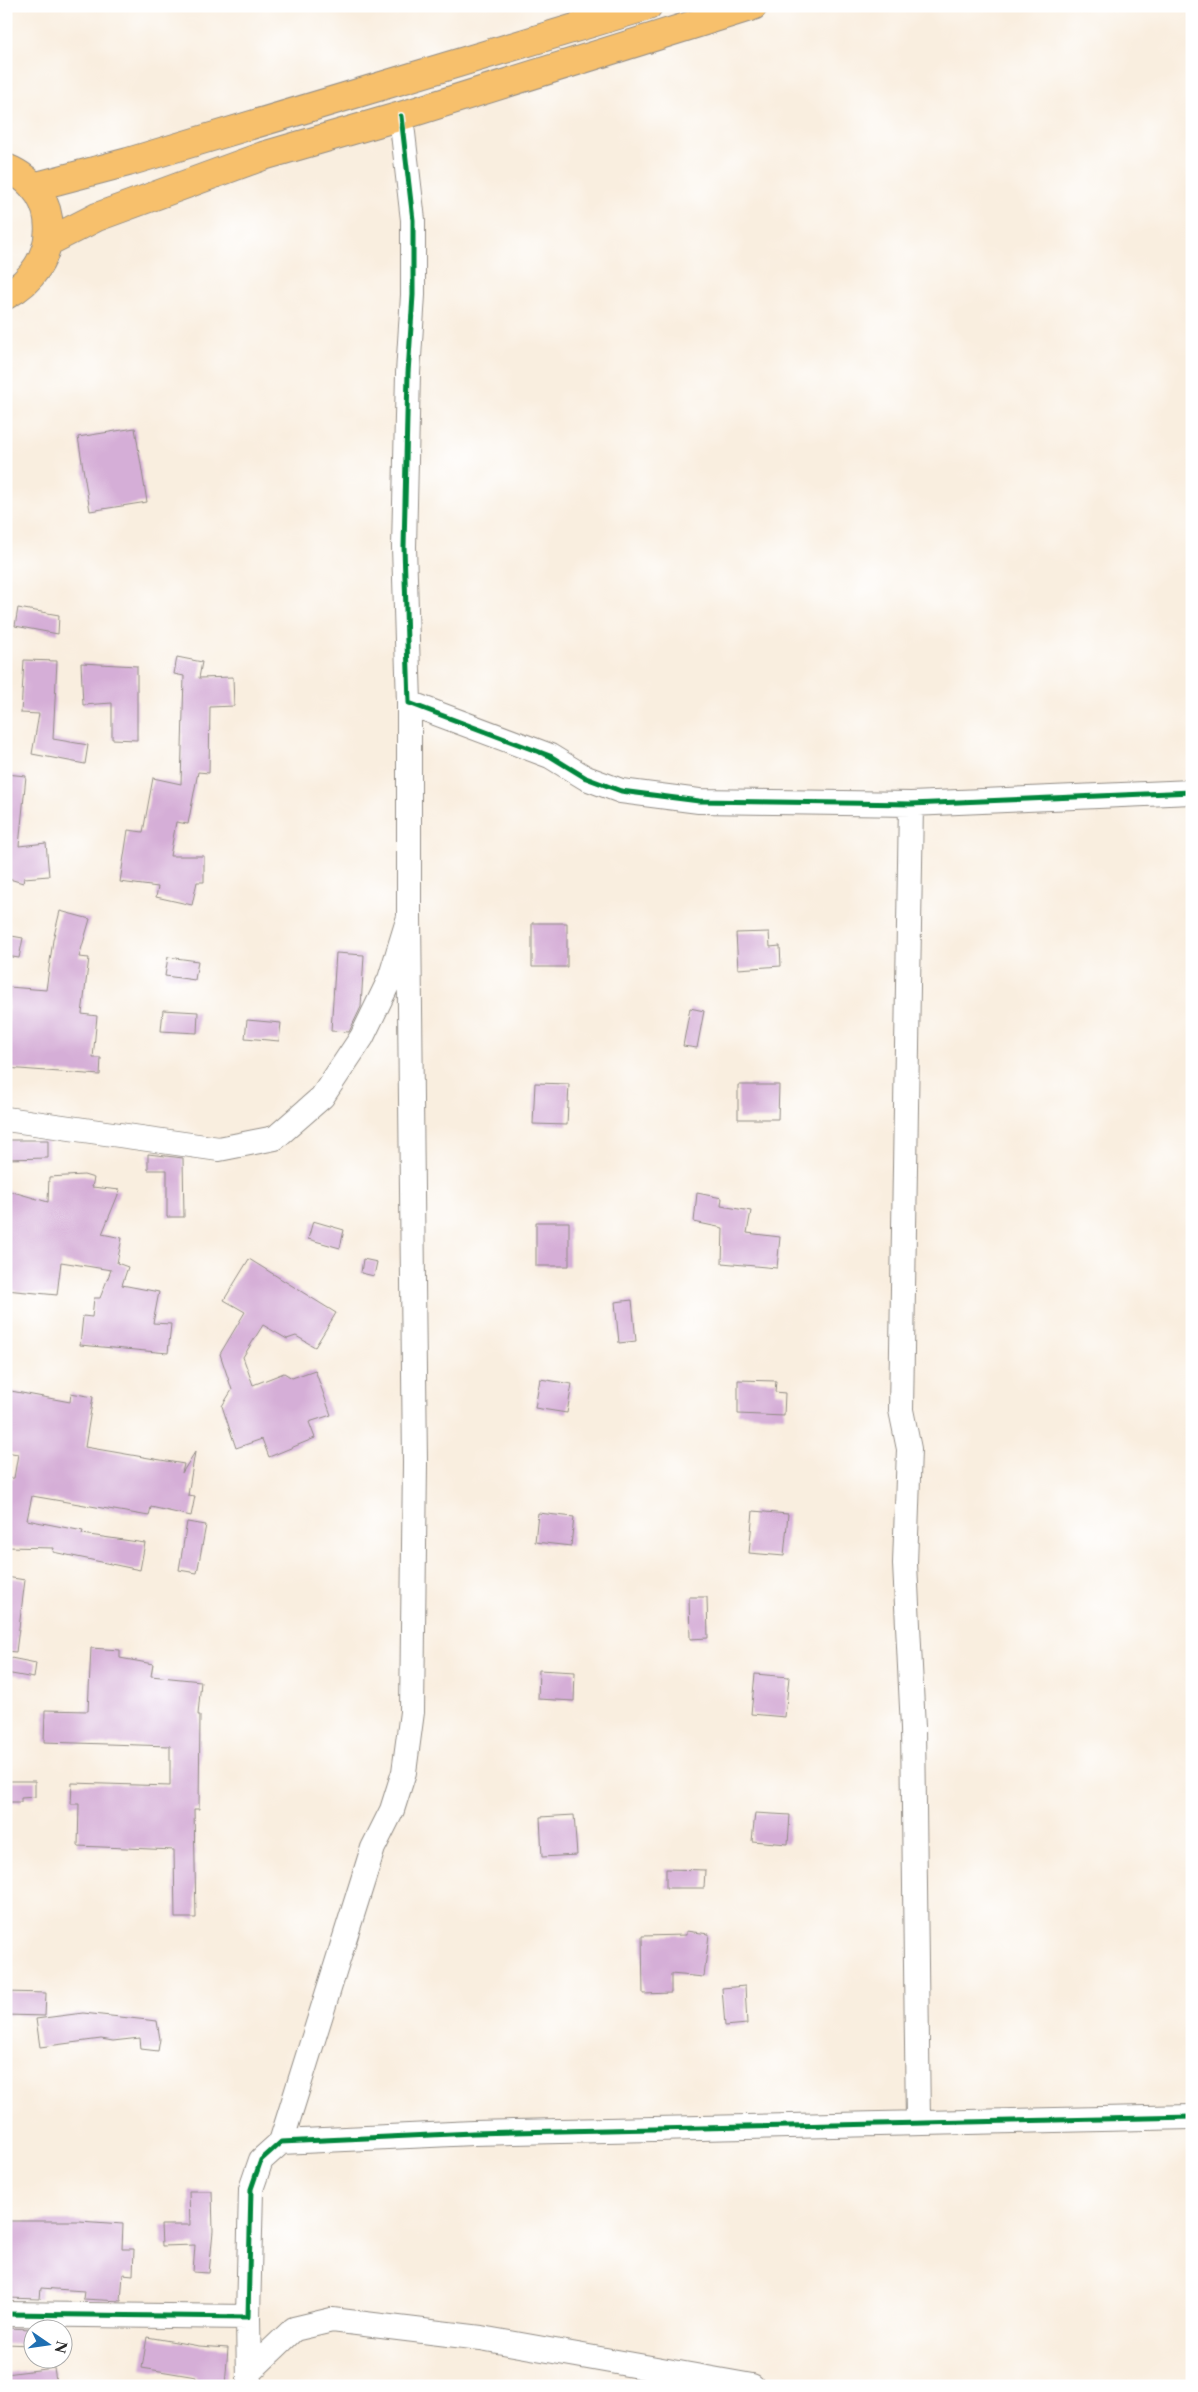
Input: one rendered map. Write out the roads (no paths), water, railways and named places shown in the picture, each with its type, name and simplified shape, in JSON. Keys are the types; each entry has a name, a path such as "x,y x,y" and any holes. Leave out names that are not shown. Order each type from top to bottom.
{"main road":[{"path":"33,187 128,162 648,6"},
{"path":"48,242 98,216 263,156 401,116 753,6"},
{"path":"6,168 22,176 33,187 46,212 48,242 44,258 35,273 22,286 6,295"}],"street":[{"path":"249,2379 248,2317 251,2189 261,2160 281,2142 373,1848 392,1810 404,1772 412,1712 415,1463 409,703 404,547 408,373 413,295 413,220 401,116"},
{"path":"409,703 550,756 586,778 621,791 699,801 911,804 1192,792"},
{"path":"911,804 902,1410 910,1449 905,1564 913,1728 918,2122"},
{"path":"6,1119 219,1150 274,1138 322,1096 362,1037 390,979 410,918"},
{"path":"281,2142 473,2133 1192,2117"},
{"path":"6,2314 248,2317"},
{"path":"249,2379 294,2329 332,2320 481,2338 752,2386"}]}
